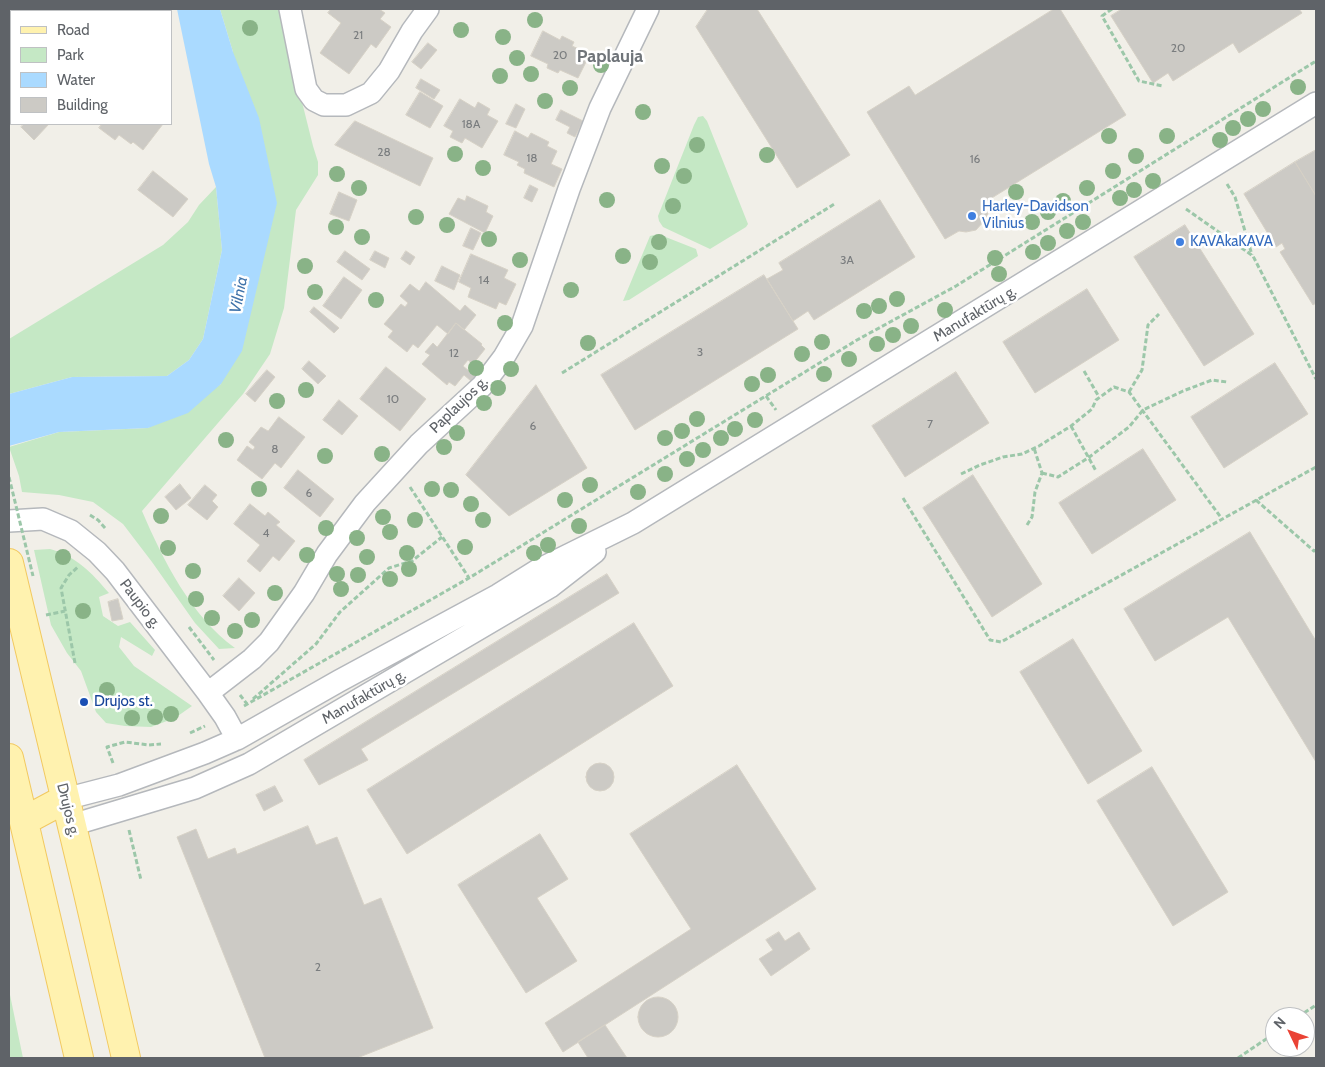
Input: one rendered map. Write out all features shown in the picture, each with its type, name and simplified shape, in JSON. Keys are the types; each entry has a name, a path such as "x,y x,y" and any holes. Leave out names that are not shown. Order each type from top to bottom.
{"main road":[{"name":"Drujos g.","path":"18,573 69,812 126,1058"},
{"path":"9,758 79,1058"},
{"path":"24,821 69,812"}],"street":[{"path":"290,9 306,89 314,100 324,105 346,105 371,93 389,71 412,31 428,9"},
{"name":"Paplaujos g.","path":"208,693 252,659 269,642 304,593 327,554 365,503 419,444 482,386 504,357 522,326 568,189 600,108 648,9"},
{"name":"Manufaktūrų g.","path":"69,812 119,785 237,739 339,681 498,595 538,570 633,523 1316,103"},
{"name":"Paupio g.","path":"9,521 43,519 71,531 97,552 115,571 208,693 225,717 237,739"},
{"name":"Manufaktūrų g.","path":"69,812 195,788 249,764 550,587 633,523"}],"path":[{"path":"1112,9 1102,16 1139,81 1163,86"},
{"path":"442,537 412,561 389,568 340,612 316,644 247,704 469,578 857,340 956,286 1316,61"},
{"path":"1215,165 1234,196 1253,256 1316,378"},
{"path":"1167,195 1253,256"},
{"path":"562,373 836,203"},
{"path":"1129,392 1142,370 1148,325 1159,314"},
{"path":"1084,371 1099,397"},
{"path":"1042,473 1058,477 1088,458 1129,426 1143,410 1212,380 1227,382"},
{"path":"961,474 980,465 1003,457 1022,454 1034,448 1071,426 1092,409 1099,397 1114,388 1129,392 1222,519"},
{"path":"1071,426 1096,471"},
{"path":"1027,525 1032,517 1035,492 1042,473 1034,448"},
{"path":"398,467 469,578"},
{"path":"903,498 990,640 1002,642 1316,467"},
{"path":"9,477 18,573"},
{"path":"1256,500 1314,551 1316,550"},
{"path":"75,663 60,588 69,575 97,552"},
{"path":"44,616 65,612"},
{"path":"1238,1058 1265,1040"}],"green space":[{"path":"220,9 283,9 295,74 318,162 318,175 296,210 284,308 270,354 243,394 142,511 159,549 192,604 219,635 235,648 219,649 195,623 123,524 93,502 59,495 22,492 19,476 9,447 59,432 148,428 221,384 233,52"},
{"path":"703,116 707,121 748,224 710,249 663,227 658,216 694,125 698,117"},
{"path":"216,187 222,250 203,339 189,360 167,376 72,377 9,394 9,339 163,245 188,222 199,205"},
{"path":"658,234 696,249 698,256 629,300 623,301 650,236"},
{"path":"50,549 68,556 83,566 109,593 99,597 103,616 118,626 130,622 155,650 152,656 121,637 119,647 134,666 192,706 175,718 151,727 106,723 96,712 81,671 67,653 51,625 34,550"},
{"path":"9,990 23,1058 9,1058"}],"water":[{"name":"Vilnia","path":"177,9 220,9 233,52 259,118 277,203 242,351 221,384 188,413 148,428 59,432 9,446 9,394 72,377 167,376 189,360 203,339 222,250 216,187 209,164"}],"building":[{"path":"100,9 101,10 57,10"},
{"path":"331,9 379,9 385,13 380,19 391,27 376,48 371,44 349,74 320,53 341,23 328,13"},
{"path":"708,9 757,9 850,155 797,188 696,27"},
{"path":"1054,9 1060,9 1126,115 982,204 988,213 985,220 976,230 959,231 945,239 867,112 909,86 915,95"},
{"path":"1122,9 1299,9 1302,13 1239,53 1233,43 1173,81 1168,73 1153,83 1111,16"},
{"path":"543,31 560,40 562,36 574,42 572,46 590,54 578,78 560,70 558,73 547,68 548,64 531,56"},
{"path":"428,43 437,50 421,69 412,62"},
{"path":"421,79 440,90 434,99 416,88"},
{"path":"420,92 443,106 430,128 406,115"},
{"path":"460,99 475,108 478,102 490,109 487,115 498,121 482,148 465,138 462,143 450,137 453,131 444,126"},
{"path":"516,104 525,109 516,128 506,124"},
{"path":"561,110 583,121 575,137 567,133 570,127 556,120"},
{"path":"355,121 433,158 420,186 335,145"},
{"path":"23,125 48,125 34,140 21,127"},
{"path":"101,125 162,125 143,150 119,135 115,140 99,128"},
{"path":"515,131 528,138 531,133 549,142 547,146 557,151 551,164 562,169 554,187 524,173 525,169 517,165 519,162 504,155"},
{"path":"1316,150 1316,196 1295,162"},
{"path":"1295,162 1316,196 1316,303 1313,305 1280,252 1285,249 1282,243 1276,247 1244,194"},
{"path":"153,171 188,199 173,217 138,190"},
{"path":"530,185 538,189 532,202 524,198"},
{"path":"339,192 357,200 349,221 330,214"},
{"path":"467,196 488,206 486,212 493,216 485,233 449,214 458,198 465,201"},
{"path":"880,200 915,257 814,320 808,311 793,321 767,279 783,270 779,263"},
{"path":"1185,225 1254,334 1204,366 1134,257"},
{"path":"471,228 481,233 473,250 463,246"},
{"path":"345,251 370,269 362,280 337,262"},
{"path":"375,251 389,258 385,268 370,260"},
{"path":"406,251 415,257 410,265 401,259"},
{"path":"471,254 508,270 504,278 516,284 506,305 499,302 496,309 468,297 471,288 459,282"},
{"path":"442,266 460,275 454,290 435,281"},
{"path":"764,275 798,329 635,430 601,375"},
{"path":"344,277 362,290 341,319 323,306"},
{"path":"426,282 460,311 465,305 476,315 464,330 456,323 448,334 437,325 418,348 413,344 407,352 388,337 393,331 384,324 401,304 405,307 408,303 400,296 410,284 419,291"},
{"path":"1087,289 1119,340 1035,393 1003,342"},
{"path":"314,307 339,328 334,333 310,312"},
{"path":"456,323 482,344 485,349 473,364 468,360 463,366 475,376 471,381 464,375 455,386 449,382 447,385 422,364 430,355 425,352 433,343 437,347"},
{"path":"309,361 326,376 318,384 302,369"},
{"path":"1275,363 1308,414 1224,468 1191,417"},
{"path":"386,367 426,399 400,431 360,399"},
{"path":"267,370 275,377 255,402 246,394"},
{"path":"956,372 989,423 905,477 872,426"},
{"path":"536,385 587,468 509,516 466,475"},
{"path":"339,400 358,416 342,435 323,420"},
{"path":"279,417 305,437 281,468 275,463 262,479 237,460 247,446 253,450 255,447 249,442 261,427 268,431"},
{"path":"1143,449 1176,500 1092,554 1059,503"},
{"path":"298,470 334,499 320,517 284,488"},
{"path":"973,475 1042,584 992,617 923,508"},
{"path":"180,484 191,498 176,510 165,497"},
{"path":"205,485 217,495 212,501 218,507 207,520 188,505"},
{"path":"250,504 265,516 268,512 280,522 276,525 295,541 279,561 273,556 260,572 247,561 260,545 234,524"},
{"path":"1250,532 1316,641 1316,762 1228,617 1155,661 1124,609"},
{"path":"607,574 619,593 361,749 368,760 319,785 304,760"},
{"path":"239,578 255,593 239,611 223,596"},
{"path":"118,599 123,619 112,621 108,602"},
{"path":"634,623 673,686 407,854 367,790"},
{"path":"1073,639 1142,751 1088,784 1020,672"},
{"path":"600,763 610,767 614,777 610,787 600,791 590,787 586,777 590,767"},
{"path":"737,765 816,889 563,1052 545,1023 691,929 630,834"},
{"path":"1152,767 1228,892 1173,926 1097,801"},
{"path":"275,786 283,801 264,811 256,795"},
{"path":"308,826 316,845 337,837 364,905 381,898 433,1028 357,1058 265,1058 177,837 196,829 208,859 235,848 237,854"},
{"path":"540,834 568,879 537,898 577,961 526,993 458,885"},
{"path":"779,932 785,941 799,932 810,949 771,976 759,959 773,950 766,940"},
{"path":"658,997 672,1003 678,1017 672,1031 658,1037 644,1031 638,1017 644,1003"},
{"path":"605,1025 627,1058 588,1058 578,1042"}],"place":[{"name":"Harley-Davidson Vilnius","path":"972,216"},
{"name":"KAVAkaKAVA","path":"1180,242"},
{"name":"Drujos st.","path":"84,702"}],"district":[{"name":"Paplauja","path":"610,57"}]}
